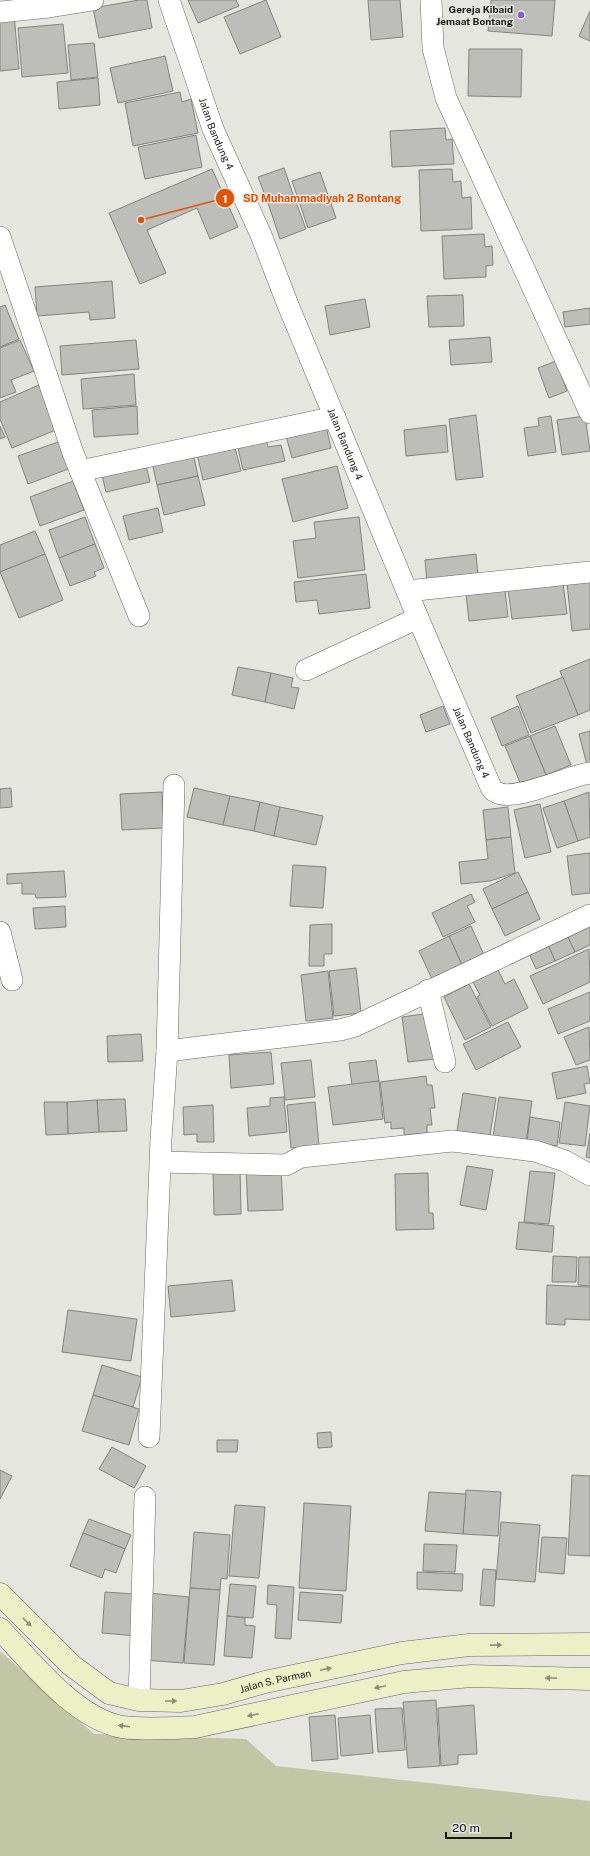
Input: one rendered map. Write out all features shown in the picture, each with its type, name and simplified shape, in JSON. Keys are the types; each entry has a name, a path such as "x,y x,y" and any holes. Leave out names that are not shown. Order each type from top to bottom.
{"main road":[{"name":"Jalan S. Parman","path":"0,1594 71,1665 109,1693 139,1700 181,1701 224,1694 265,1682 402,1653 469,1645 590,1644"},
{"path":"0,1629 69,1701 97,1718 121,1727 195,1727 404,1682 472,1676 590,1678"},
{"path":"469,1645 472,1676"},
{"path":"402,1653 404,1682"}],"street":[{"path":"0,12 49,7 93,0"},
{"name":"Jalan Bandung 4","path":"170,0 213,129 261,235 418,618 490,785 495,792 519,795 568,777 590,772"},
{"path":"431,0 433,48 446,98 590,414"},
{"path":"0,236 80,471 139,616"},
{"path":"80,471 335,417"},
{"path":"407,591 590,572"},
{"path":"306,670 418,618"},
{"path":"149,1437 161,1153 167,1051 174,785"},
{"path":"167,1051 340,1030 371,1020 428,990 590,915"},
{"path":"0,932 12,980"},
{"path":"428,990 444,1062"},
{"path":"161,1153 294,1161 452,1141 535,1151 565,1161 590,1175"},
{"path":"139,1700 145,1497"}],"green space":[{"path":"0,1651 94,1734 246,1739 276,1766 590,1801 590,1856 0,1856"}],"building":[{"path":"147,0 152,28 99,38 93,8"},
{"path":"188,0 236,0 239,6 198,23"},
{"path":"266,0 281,37 240,54 224,17"},
{"path":"368,0 400,0 403,37 371,40"},
{"name":"Gereja Kibaid Jemaat Bontang","path":"491,0 555,0 552,36 488,31"},
{"path":"590,11 590,41 579,36"},
{"path":"14,15 19,69 0,71 0,17"},
{"path":"63,24 68,73 22,77 18,28"},
{"path":"94,43 98,77 71,80 68,45"},
{"path":"469,49 522,49 521,97 468,96"},
{"path":"165,56 173,91 118,103 110,68"},
{"path":"98,78 100,105 59,109 57,82"},
{"path":"180,92 182,102 191,99 198,133 133,146 125,103"},
{"path":"445,128 446,140 452,139 454,164 392,167 390,131"},
{"path":"196,135 202,167 145,179 138,147"},
{"path":"284,168 293,194 268,203 258,177"},
{"path":"212,169 238,227 210,239 197,208 147,230 166,273 140,284 109,213"},
{"path":"452,169 453,182 461,181 462,198 471,197 472,229 421,231 419,170"},
{"path":"320,172 336,218 308,228 292,181"},
{"path":"293,194 306,229 280,239 268,203"},
{"path":"484,234 485,247 492,246 493,265 486,266 486,277 444,279 442,236"},
{"path":"112,281 115,318 90,320 89,312 37,316 35,287"},
{"path":"463,295 464,326 429,327 427,296"},
{"path":"365,299 370,327 330,335 325,306"},
{"path":"5,305 19,339 0,347 0,307"},
{"path":"590,308 590,324 565,327 563,312"},
{"path":"490,337 492,362 451,365 449,340"},
{"path":"20,340 34,371 11,380 16,392 0,398 0,348"},
{"path":"136,340 139,369 62,375 60,346"},
{"path":"556,361 567,391 549,398 538,368"},
{"path":"134,374 136,405 83,409 81,379"},
{"path":"39,385 58,429 12,448 0,419 0,402"},
{"path":"137,406 138,434 94,437 92,410"},
{"path":"476,415 483,477 456,480 449,419"},
{"path":"551,416 556,452 528,456 524,428 539,426 538,418"},
{"path":"585,416 590,451 562,455 557,420"},
{"path":"324,418 331,448 292,458 284,428"},
{"path":"446,425 448,452 406,456 404,430"},
{"path":"0,426 5,437 0,439"},
{"path":"263,428 268,447 281,445 285,461 243,470 235,435"},
{"path":"232,436 241,471 203,480 195,445"},
{"path":"61,441 71,468 28,484 18,456"},
{"path":"191,444 198,476 157,485 150,453"},
{"path":"142,448 150,482 106,492 98,458"},
{"path":"337,466 348,508 293,522 282,479"},
{"path":"198,476 205,505 164,515 157,485"},
{"path":"73,481 84,510 40,526 30,497"},
{"path":"158,508 163,532 129,540 123,516"},
{"path":"85,517 95,544 59,558 49,530"},
{"path":"359,517 365,570 298,578 293,541 316,538 314,522"},
{"path":"35,531 45,554 0,572 0,545"},
{"path":"95,544 104,568 94,572 96,576 70,586 59,558"},
{"path":"45,554 63,600 19,618 0,572"},
{"path":"476,554 478,576 427,582 425,560"},
{"path":"366,574 370,608 319,614 317,600 296,602 294,582"},
{"path":"590,581 590,629 572,631 567,583"},
{"path":"563,583 567,614 512,619 508,589"},
{"path":"505,590 508,617 469,621 466,594"},
{"path":"590,659 590,710 578,715 560,671"},
{"path":"238,667 271,673 265,702 232,695"},
{"path":"271,673 293,678 291,687 299,688 294,709 265,702"},
{"path":"563,677 578,715 531,733 516,696"},
{"path":"443,706 450,724 426,732 420,715"},
{"path":"518,706 529,735 502,746 491,718"},
{"path":"555,726 571,765 546,775 530,736"},
{"path":"590,731 590,765 587,765 579,734"},
{"path":"530,736 546,775 521,785 505,746"},
{"path":"11,788 12,807 0,808 0,789"},
{"path":"194,788 230,796 223,825 187,817"},
{"path":"162,792 163,828 122,830 120,794"},
{"path":"589,792 590,837 578,841 564,801"},
{"path":"230,796 260,802 254,831 223,825"},
{"path":"564,801 578,841 557,848 543,808"},
{"path":"260,802 280,807 274,836 254,831"},
{"path":"540,804 551,852 525,858 514,810"},
{"path":"280,807 323,816 316,845 274,836"},
{"path":"508,807 511,837 486,840 483,810"},
{"path":"511,837 515,873 490,881 461,884 459,862 488,859 486,840"},
{"path":"590,853 590,893 572,895 567,856"},
{"path":"293,865 326,867 323,908 290,906"},
{"path":"64,871 66,897 36,898 35,894 22,894 22,883 7,884 7,874"},
{"path":"518,872 528,892 492,909 483,889"},
{"path":"528,892 540,919 505,936 492,909"},
{"path":"471,894 475,902 467,906 475,922 443,937 432,913"},
{"path":"65,906 66,927 35,929 33,908"},
{"path":"590,920 590,945 575,952 565,931"},
{"path":"332,924 332,954 324,954 324,966 309,966 310,925"},
{"path":"471,926 484,955 462,965 449,936"},
{"path":"565,931 575,952 555,961 546,940"},
{"path":"449,936 462,965 432,979 419,951"},
{"path":"546,940 555,961 536,969 527,949"},
{"path":"589,949 590,982 543,1004 530,976"},
{"path":"356,968 361,1013 334,1016 329,971"},
{"path":"498,970 505,984 514,979 528,1008 492,1026 477,997 480,995 473,982"},
{"path":"328,971 333,1018 306,1021 301,975"},
{"path":"469,984 491,1027 465,1040 444,997"},
{"path":"590,992 590,1021 558,1034 548,1009"},
{"path":"430,1013 435,1059 408,1062 402,1017"},
{"path":"508,1022 521,1047 476,1070 463,1044"},
{"path":"589,1027 590,1060 576,1065 564,1037"},
{"path":"141,1034 143,1061 108,1062 107,1036"},
{"path":"271,1052 274,1084 231,1088 229,1055"},
{"path":"311,1060 315,1097 285,1100 281,1063"},
{"path":"376,1060 379,1081 352,1085 349,1063"},
{"path":"587,1066 590,1083 584,1084 586,1093 557,1099 552,1073"},
{"path":"426,1076 427,1085 432,1085 435,1108 430,1108 432,1125 427,1125 427,1133 404,1135 404,1128 391,1129 391,1122 385,1123 380,1082"},
{"path":"379,1081 383,1119 333,1125 328,1087"},
{"path":"463,1093 496,1098 490,1135 457,1131"},
{"path":"284,1097 287,1132 249,1136 247,1108 270,1106 270,1098"},
{"path":"499,1097 532,1101 526,1142 493,1137"},
{"path":"125,1099 127,1131 99,1132 97,1100"},
{"path":"97,1100 99,1132 68,1134 67,1102"},
{"path":"44,1102 67,1102 68,1134 46,1135"},
{"path":"315,1102 319,1146 291,1148 287,1105"},
{"path":"565,1102 590,1106 585,1146 559,1143"},
{"path":"213,1105 214,1142 197,1142 197,1134 184,1135 183,1107"},
{"path":"530,1117 560,1122 557,1146 527,1142"},
{"path":"590,1133 590,1158 586,1157"},
{"path":"467,1166 493,1170 486,1210 460,1205"},
{"path":"240,1167 241,1214 214,1215 213,1168"},
{"path":"281,1167 283,1210 248,1211 246,1168"},
{"path":"530,1171 555,1173 549,1224 524,1222"},
{"path":"428,1173 429,1213 433,1213 434,1229 396,1230 395,1174"},
{"path":"519,1222 554,1226 552,1252 516,1249"},
{"path":"553,1256 577,1257 576,1282 552,1282"},
{"path":"579,1257 590,1257 590,1286 578,1285"},
{"path":"232,1280 235,1311 171,1317 168,1286"},
{"path":"547,1285 590,1287 590,1320 565,1319 565,1325 546,1324"},
{"path":"68,1310 137,1319 131,1361 62,1352"},
{"path":"102,1365 142,1377 133,1407 93,1395"},
{"path":"93,1395 139,1409 129,1445 82,1431"},
{"path":"331,1432 332,1447 318,1448 317,1433"},
{"path":"217,1440 238,1440 237,1452 217,1452"},
{"path":"112,1447 146,1466 134,1488 99,1469"},
{"path":"0,1470 12,1476 0,1499"},
{"path":"572,1475 590,1476 590,1556 568,1555"},
{"path":"466,1490 501,1492 498,1536 463,1534"},
{"path":"429,1492 466,1494 463,1534 425,1531"},
{"path":"304,1503 351,1506 346,1591 299,1588"},
{"path":"235,1505 265,1507 259,1578 229,1576"},
{"path":"89,1519 131,1535 125,1549 83,1533"},
{"path":"501,1522 540,1525 535,1582 496,1579"},
{"path":"194,1532 230,1535 227,1579 221,1578 220,1590 190,1588"},
{"path":"83,1533 125,1549 116,1573 105,1569 102,1578 70,1566"},
{"path":"542,1537 567,1538 564,1574 539,1572"},
{"path":"424,1544 457,1545 455,1572 423,1571"},
{"path":"483,1569 496,1570 494,1606 480,1605"},
{"path":"417,1572 463,1574 462,1591 417,1589"},
{"path":"230,1584 256,1586 253,1618 227,1616"},
{"path":"268,1585 294,1587 291,1639 275,1638 277,1605 267,1604"},
{"path":"190,1588 220,1590 214,1665 184,1663"},
{"path":"105,1592 134,1594 137,1636 102,1633"},
{"path":"300,1592 343,1595 341,1623 298,1620"},
{"path":"149,1593 189,1597 183,1663 143,1660"},
{"path":"227,1616 245,1618 245,1625 255,1626 252,1658 224,1656"},
{"path":"436,1700 440,1766 408,1768 403,1702"},
{"path":"474,1705 477,1754 458,1755 458,1764 441,1766 438,1708"},
{"path":"402,1708 405,1750 378,1752 375,1709"},
{"path":"335,1715 338,1759 312,1761 309,1717"},
{"path":"370,1715 373,1753 341,1756 338,1718"}],"place":[{"name":"Gereja Kibaid Jemaat Bontang","path":"521,15"},
{"name":"SD Muhammadiyah 2 Bontang","path":"141,220"}]}
